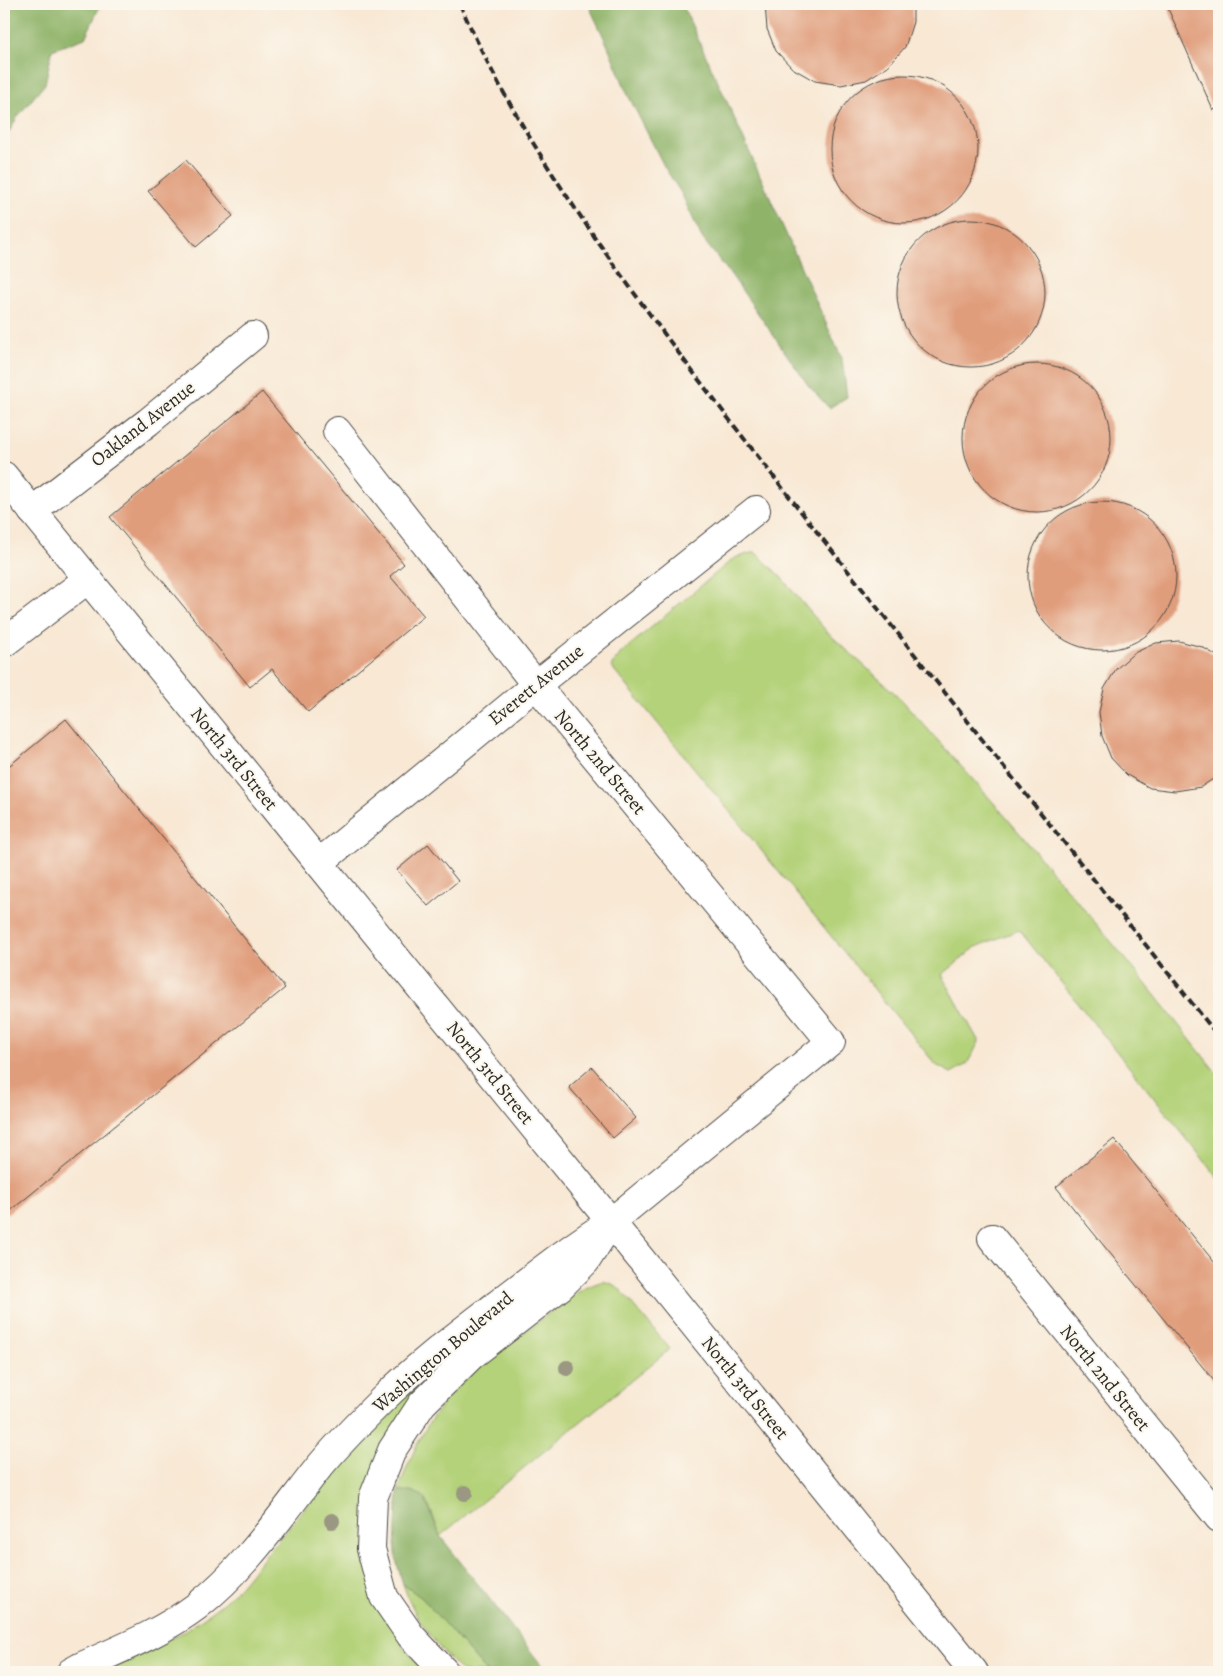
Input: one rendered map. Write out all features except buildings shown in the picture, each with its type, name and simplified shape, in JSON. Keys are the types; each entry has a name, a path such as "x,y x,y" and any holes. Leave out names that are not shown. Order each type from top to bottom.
{"main road":[{"name":"Oakland Avenue","path":"32,512 148,422 253,336"},
{"name":"North 2nd Street","path":"337,431 536,685 831,1042"},
{"name":"North 3rd Street","path":"4,476 734,1373 974,1672"},
{"name":"Everett Avenue","path":"319,863 536,685 756,510"},
{"path":"4,643 88,579"},
{"name":"Washington Boulevard","path":"71,1672 141,1641 197,1606 226,1580 256,1548 321,1465 382,1401 412,1373 574,1245 611,1222 831,1042"},
{"path":"445,1672 411,1636 384,1597 371,1550 373,1498 392,1450 422,1404 471,1356 560,1287 586,1261 611,1222"},
{"name":"North 2nd Street","path":"992,1238 1219,1518"}],"green space":[{"path":"4,4 99,4 100,6 85,38 52,50 45,84 18,116 4,141"},
{"path":"588,4 682,4 842,359 847,397 829,408 808,385 732,276 702,238 681,193 665,168 628,95"},
{"path":"755,552 780,576 827,632 900,698 1000,810 1130,964 1219,1076 1219,1179 1019,930 976,947 942,975 979,1042 967,1064 951,1073 936,1065 611,666 622,652 734,558"},
{"path":"603,1281 619,1288 670,1349 440,1536 431,1510 423,1498 417,1494 398,1491 411,1458 427,1426 451,1394 473,1372 568,1299"},
{"path":"417,1385 423,1391 368,1490 403,1647 426,1672 98,1672 184,1632 223,1603 241,1585 365,1434"},
{"path":"398,1491 411,1491 423,1496 440,1536 547,1672 487,1672 422,1598 403,1584 397,1564 395,1544"},
{"path":"403,1584 422,1598 487,1672 462,1672 427,1632 414,1610"}],"railway":[{"path":"460,4 511,106 550,170 614,265 714,400 817,532 1219,1037"}]}
